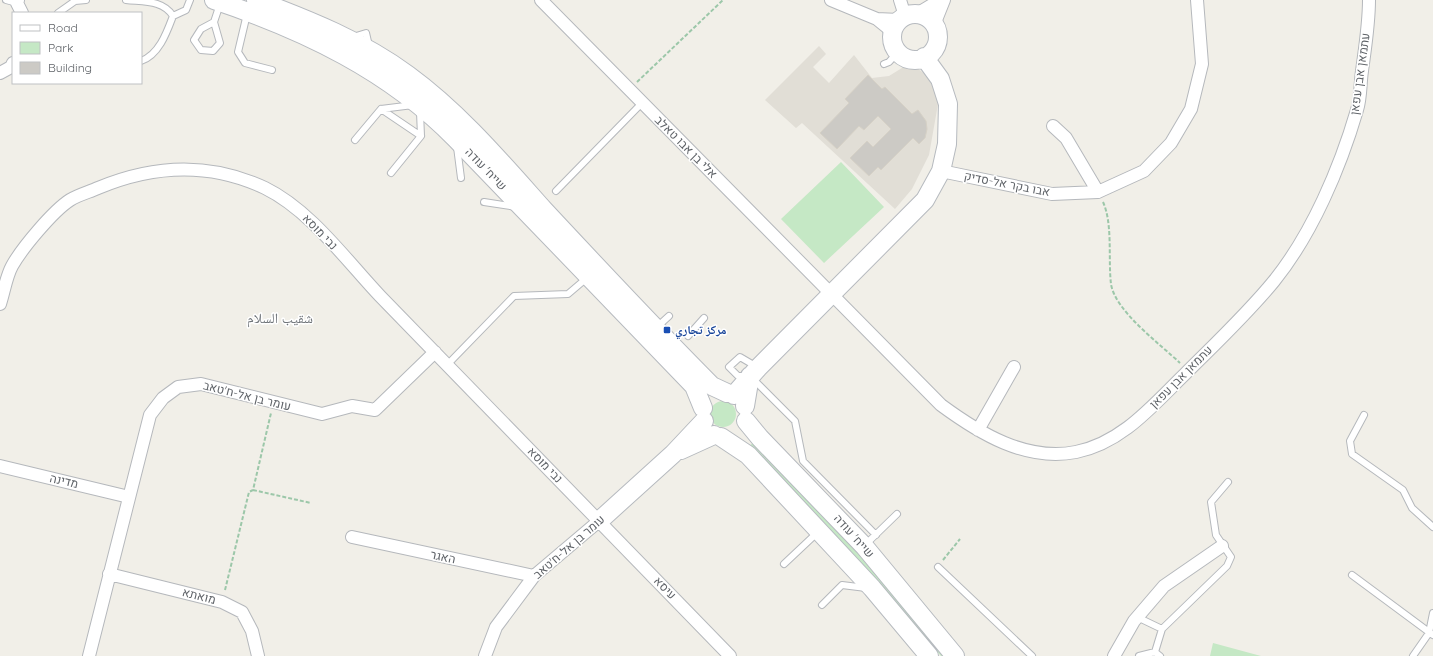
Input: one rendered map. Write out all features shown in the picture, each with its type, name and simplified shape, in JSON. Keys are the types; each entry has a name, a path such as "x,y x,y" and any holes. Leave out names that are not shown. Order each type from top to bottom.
{"main road":[{"name":"שייח' עודה","path":"217,1 252,6 349,39 409,76 451,111 504,165 598,269 663,322 712,386 738,404 784,463 800,479 870,540 955,656"},
{"name":"שייח' עודה","path":"252,6 292,29 354,59 420,104 456,139 694,386 711,425 748,455 820,531 872,588 929,656"},
{"path":"903,16 929,19 934,25 938,40 935,47 924,57 910,59 898,52 894,46 903,16"},
{"path":"711,425 736,434 742,429 738,404 754,372 925,200 941,171 947,144 948,104 940,79 924,57"},
{"name":"עומר בן אל-ח'טאב","path":"600,521 673,454 711,425 712,397 738,404"}],"street":[{"name":"אלי בן אבו טאלב","path":"541,0 832,294"},
{"path":"831,0 877,19 903,16 940,0"},
{"path":"934,25 944,0"},
{"name":"אבו בקר אל-סדיק","path":"941,171 1052,194 1098,192 1144,171 1171,143 1191,109 1202,64 1197,0"},
{"name":"עתמאן אבן עפאן","path":"832,294 895,361 941,405 978,430 1006,444 1024,450 1052,453 1076,452 1121,434 1188,370 1274,280 1298,246 1318,210 1341,156 1358,109 1369,0"},
{"path":"0,73 12,64"},
{"path":"1053,126 1066,138 1098,192"},
{"name":"נבי מוסא","path":"0,304 12,266 44,224 70,200 120,179 166,169 204,169 231,175 265,188 295,207 600,521"},
{"name":"עומר בן אל-ח'טאב","path":"89,656 150,415 163,398 178,387 201,384 322,414 352,406 375,410 435,352"},
{"path":"978,430 1014,367"},
{"name":"מדינה","path":"0,466 129,497"},
{"name":"עומר בן אל-ח'טאב","path":"485,656 496,627 534,576 600,521"},
{"name":"עיסא","path":"600,521 730,656"},
{"name":"האגר","path":"352,537 534,576"},
{"path":"1114,656 1137,617 1164,586 1222,546"},
{"name":"מואתא","path":"109,574 222,602 242,612 252,631 258,656"}],"lane":[{"path":"59,12 75,1 86,0"},
{"path":"126,0 153,2 168,8 173,16"},
{"path":"142,60 147,59 156,50 167,31 173,16 186,10 190,0"},
{"path":"214,22 201,29 194,40 201,50 213,52 220,43 214,22 217,1"},
{"path":"252,6 238,52 245,63 272,70"},
{"path":"884,64 889,62 898,52"},
{"path":"556,190 642,103"},
{"path":"355,140 381,109 420,104 421,136 391,173"},
{"path":"381,109 421,136"},
{"path":"456,139 461,178"},
{"path":"484,202 523,208"},
{"path":"448,364 514,296 568,294 589,276"},
{"path":"688,336 704,318"},
{"path":"754,372 738,376 729,367 740,357 754,372 795,421 803,461 870,540 897,514"},
{"path":"1364,416 1350,441 1352,454 1403,490 1412,508 1433,527"},
{"path":"784,463 797,464 803,461"},
{"path":"800,479 800,467 803,461"},
{"path":"1140,656 1157,654 1162,629 1227,566 1231,557 1222,546 1216,535 1210,502 1228,482"},
{"path":"784,564 820,531"},
{"path":"938,567 1032,656"},
{"path":"1352,575 1431,634"},
{"path":"822,605 842,585 872,588"},
{"path":"1413,656 1431,634 1433,613"},
{"path":"1137,617 1162,629"}],"path":[{"path":"629,90 723,0"},
{"path":"1098,192 1104,204 1108,227 1111,285 1116,299 1125,312 1188,370"},
{"path":"222,602 249,492 253,490 274,403"},
{"path":"253,490 311,503"},
{"path":"938,567 960,539"}],"shaded area":[{"path":"819,46 826,54 813,67 829,83 854,55 872,78 889,76 910,63 925,74 933,86 938,104 929,155 912,189 895,209 802,123 796,128 765,100"}],"green space":[{"path":"841,162 884,207 824,263 781,219"},
{"path":"723,401 732,405 736,414 732,423 723,427 714,423 710,414 714,405"},
{"path":"755,440 956,656 941,656 748,448"},
{"path":"1213,643 1261,656 1210,656"}],"building":[{"path":"868,75 882,89 885,87 912,114 918,110 926,121 927,129 925,138 919,144 913,138 881,170 878,167 869,176 850,158 867,141 873,147 891,129 878,116 864,130 859,126 837,149 820,133 849,103 845,99"}],"place":[{"name":"مركز تجاري","path":"667,330"}],"district":[{"name":"شقيب السلام","path":"280,318"}]}
